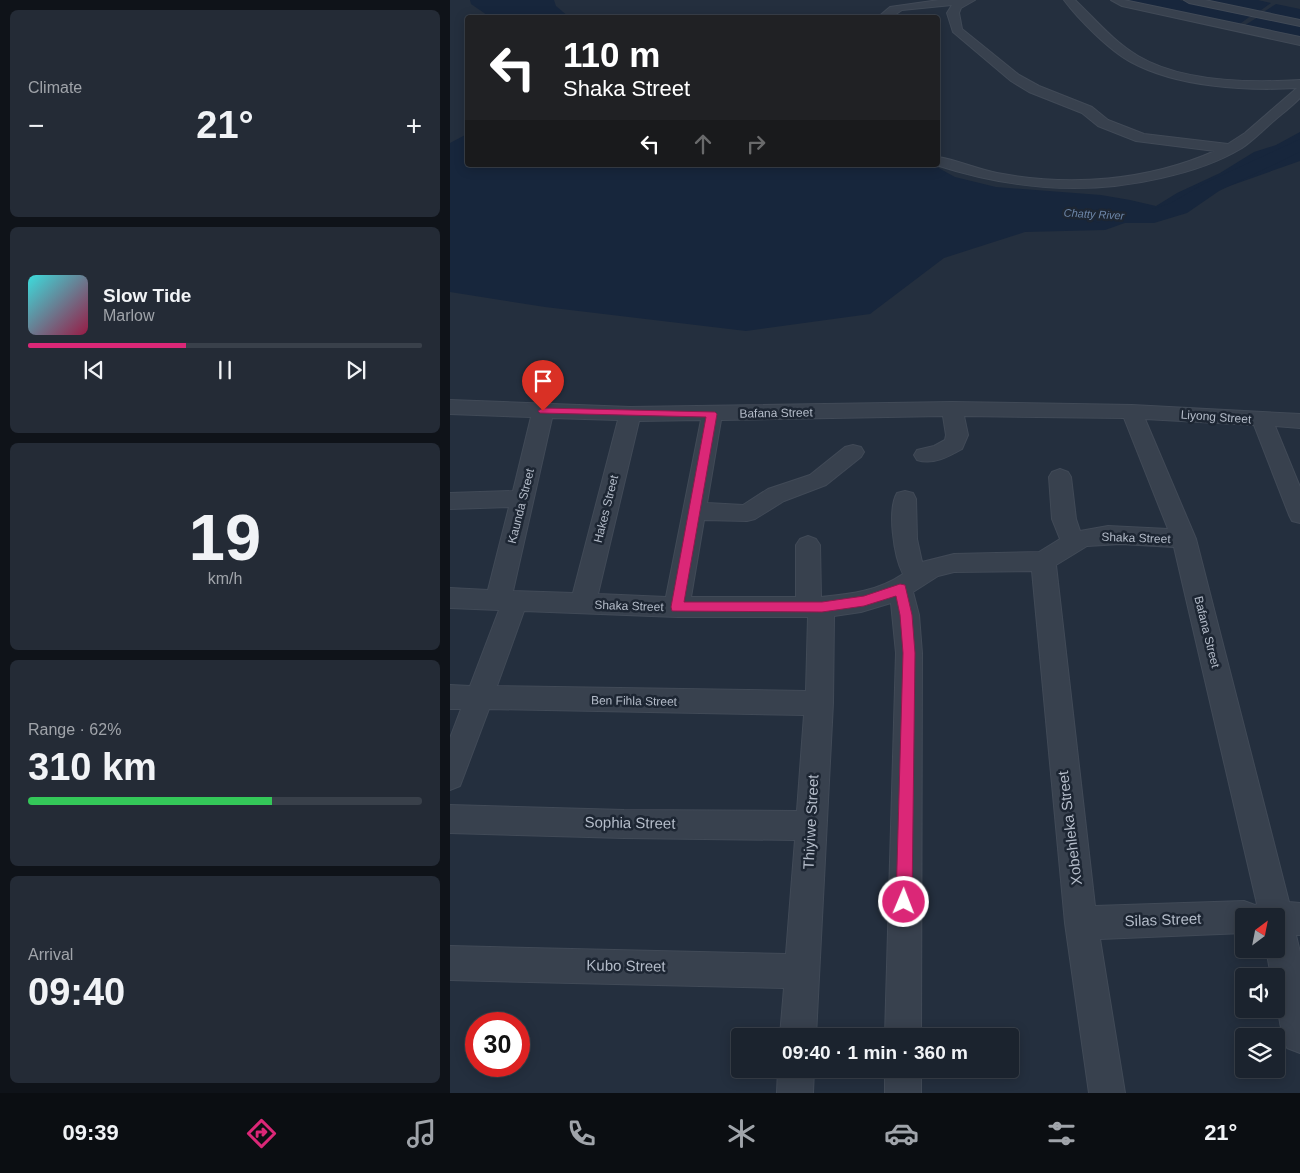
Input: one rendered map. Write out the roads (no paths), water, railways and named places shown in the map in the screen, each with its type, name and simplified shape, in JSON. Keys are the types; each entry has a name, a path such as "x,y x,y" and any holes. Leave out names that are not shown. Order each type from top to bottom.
{"street":[{"path":"966,0 953,13 957,30 1015,78 1034,89 1087,110 1103,123 1140,138 1230,148"},
{"path":"886,15 894,9 902,7 970,0"},
{"path":"1069,0 1124,52 1149,66 1220,82 1266,85 1300,84"},
{"path":"1116,0 1122,3 1300,41"},
{"path":"1188,0 1300,23"},
{"path":"940,162 969,173 992,178 1047,184 1099,185 1133,181 1179,169 1247,139 1300,92"},
{"name":"Bafana Street","path":"451,408 630,414 952,409 1132,412 1184,540 1274,908"},
{"path":"925,455 949,449 954,444 957,435 952,409"},
{"name":"Kaunda Street","path":"450,777 479,698 506,600 523,499 543,411"},
{"name":"Liyong Street","path":"1132,412 1300,421"},
{"name":"Hakes Street","path":"583,604 630,414"},
{"path":"677,607 712,414"},
{"path":"1262,420 1300,515"},
{"path":"694,511 748,513 776,495 818,480 853,452"},
{"path":"1060,477 1064,519 1073,542"},
{"path":"450,501 523,499"},
{"path":"903,1028 909,653 906,615 910,566 907,556 905,499"},
{"name":"Shaka Street","path":"450,598 677,607 815,607 864,601 886,595 936,566 963,562 1043,561 1073,542 1102,536 1184,540"},
{"path":"808,545 815,607"},
{"name":"Xobehleka Street","path":"1043,561 1081,923 1107,1093"},
{"name":"Thiyiwe Street","path":"799,1028 818,703 815,607"},
{"name":"Ben Fihla Street","path":"450,698 818,703"},
{"name":"Sophia Street","path":"450,819 811,826"},
{"name":"Silas Street","path":"1081,923 1235,917"},
{"path":"1285,917 1300,919"},
{"name":"Bafana Street","path":"1284,958 1300,1035"},
{"name":"Kubo Street","path":"450,962 803,971"},
{"path":"795,1093 796,1078"},
{"path":"903,1078 903,1093"}],"water":[{"path":"470,0 554,0 556,6 567,15 487,15 471,4"},
{"path":"1122,0 1179,0 1252,15 1237,26"},
{"path":"1196,0 1258,0 1271,3 1257,13"},
{"path":"1276,4 1300,9 1300,21 1262,13"},
{"path":"1258,17 1300,25 1300,40 1242,27"},
{"path":"1300,132 1300,161 1105,230 1025,232 944,258 870,314 746,331 545,307 450,292 450,143 465,135 465,167 937,167 955,177 996,187 1101,195 1156,206 1177,193 1220,173 1254,152 1276,145"}],"waterway":[{"name":"Chatty River","path":"1100,216 1154,216 1179,208 1212,187 1300,145"}]}
